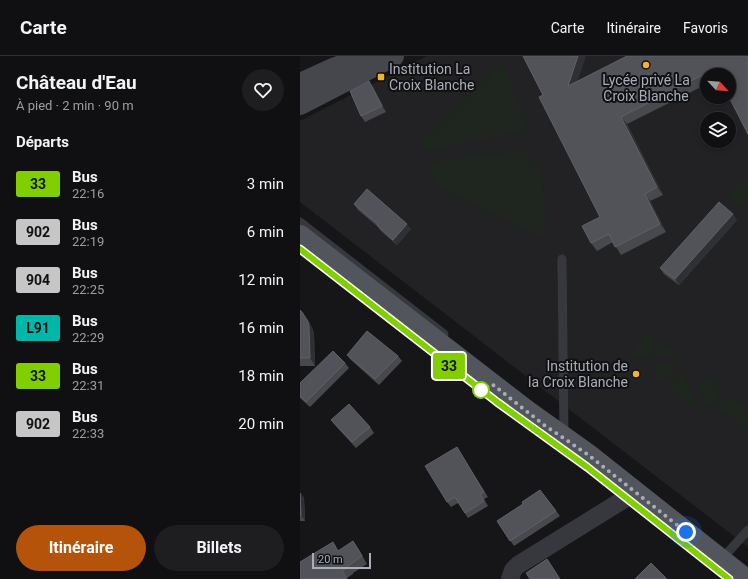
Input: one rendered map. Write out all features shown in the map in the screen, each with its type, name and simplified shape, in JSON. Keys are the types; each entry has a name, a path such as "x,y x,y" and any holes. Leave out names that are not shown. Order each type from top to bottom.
{"main road":[{"path":"300,84 330,62 368,56"},
{"path":"300,104 393,56"},
{"path":"300,236 532,409 564,438 587,454 725,570"},
{"path":"300,249 527,425 577,459 626,498 725,570 745,579"}],"street":[{"path":"510,579 513,570 518,565 626,498"}],"lane":[{"path":"300,222 454,341"},
{"path":"562,259 564,438"},
{"path":"725,570 748,530"}],"shaded area":[{"name":"Institution de la Croix Blanche","path":"427,56 748,56 748,547 300,202 300,121"},
{"path":"504,61 527,130 424,151 423,141"},
{"path":"526,150 539,169 544,196 546,239 436,186 430,162"},
{"path":"748,175 748,200 740,209 728,196"},
{"path":"646,332 654,337 653,358 632,356"},
{"path":"657,338 682,358 680,360 657,358"},
{"path":"656,363 679,364 664,384 656,378"},
{"path":"681,369 702,414 668,388"},
{"path":"705,377 722,388 706,409 698,388"},
{"path":"727,395 748,410 748,432 717,407"}],"building":[{"path":"523,56 578,56 568,86 627,56 748,56 748,134 733,104 736,104 736,68 700,68 700,76 621,117 657,187 645,194 660,224 615,247 609,234 591,243 582,226 600,217 539,97 543,95"},
{"path":"369,81 382,106 361,116 350,91"},
{"path":"367,189 407,224 393,240 377,225 378,224 354,204"},
{"path":"719,202 733,214 675,279 660,268"},
{"path":"300,310 308,322 310,358 300,358"},
{"path":"367,331 398,356 375,379 347,355"},
{"path":"333,351 345,363 306,402 300,396 300,383"},
{"path":"349,404 370,427 352,442 331,420"},
{"path":"457,447 484,492 480,494 484,501 465,513 455,497 447,502 425,466"},
{"path":"540,490 556,511 510,541 497,521 523,504 522,502"},
{"path":"300,493 301,515 300,515"},
{"path":"353,541 362,556 342,571 347,579 300,579 300,562 333,542 338,551"},
{"path":"547,559 560,579 530,579 526,573"},
{"path":"651,563 667,579 635,579"}],"bus line":[{"name":"33","path":"300,249 527,425 587,467 729,579"}],"place":[{"name":"Lycée privé La Croix Blanche","path":"646,65"},
{"name":"Institution La Croix Blanche","path":"381,77"},
{"name":"Institution de la Croix Blanche","path":"636,374"}],"route":[{"path":"481,390 492,384 544,425 587,454 686,532"}]}
